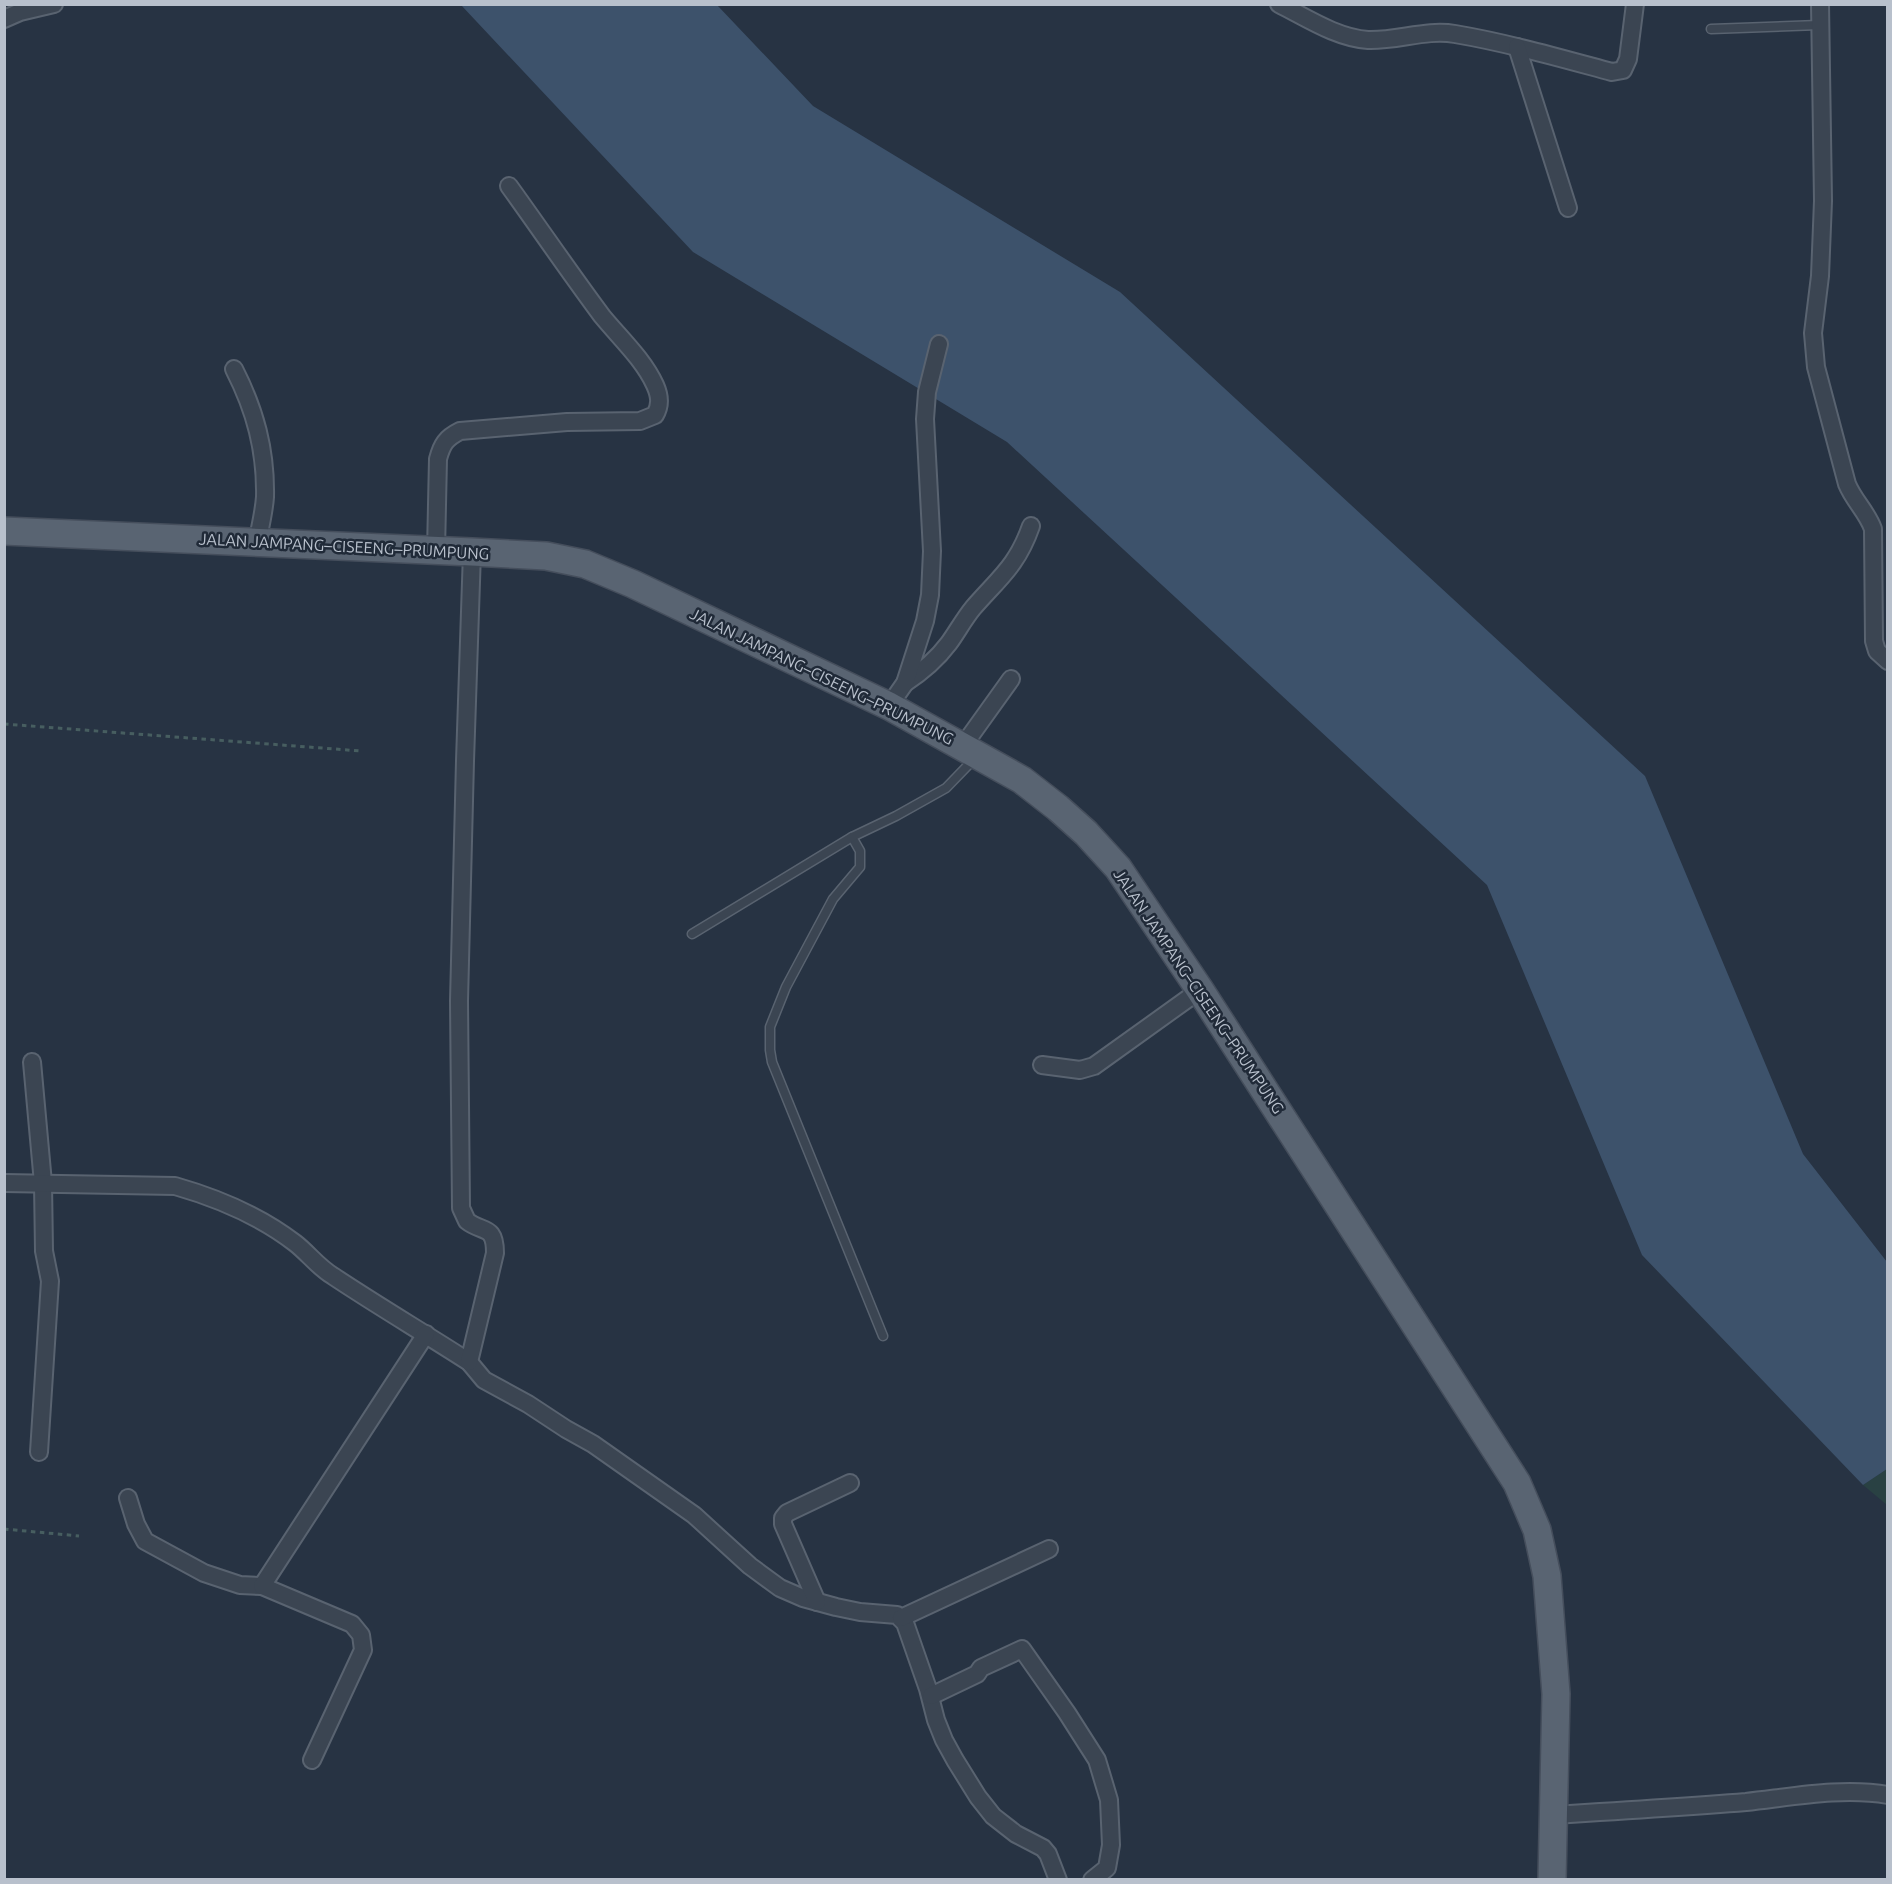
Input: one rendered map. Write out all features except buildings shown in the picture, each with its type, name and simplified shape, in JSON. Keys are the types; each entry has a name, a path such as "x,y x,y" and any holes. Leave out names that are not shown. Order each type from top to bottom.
{"main road":[{"name":"JALAN JAMPANG–CISEENG–PRUMPUNG","path":"4,531 546,556 585,564 644,589 889,706 1022,780 1058,808 1086,833 1118,868 1200,990 1517,1483 1537,1530 1547,1576 1556,1694 1552,1880"}],"street":[{"path":"4,18 54,4"},
{"path":"1279,4 1340,34 1368,40 1425,32 1453,33 1612,72 1623,70 1628,59 1635,4"},
{"path":"1820,4 1823,79 1823,201 1820,276 1813,349 1846,484 1852,498 1869,517 1873,529 1874,641 1877,651 1887,661"},
{"path":"1517,47 1568,208"},
{"path":"436,551 438,459 441,446 448,437 460,431 567,422 640,421 654,415 659,404 660,399 646,370 602,315 509,186"},
{"path":"889,706 904,683 925,621 930,595 932,567 926,405 939,344"},
{"path":"234,369 243,386 260,434 263,452 265,499 257,543"},
{"path":"904,683 921,673 937,657 972,609 1011,566 1024,546 1031,525"},
{"path":"469,1362 495,1253 494,1241 489,1231 466,1221 461,1208 459,1001 472,552"},
{"path":"971,750 1011,679"},
{"path":"1042,1065 1080,1070 1094,1066 1200,990"},
{"path":"32,1062 43,1183 44,1251 50,1281 39,1452"},
{"path":"4,1183 175,1186 244,1212 296,1244 331,1275 469,1362 484,1380 593,1444 694,1515 750,1566 780,1588 817,1602 901,1618 905,1623 931,1696 936,1720 944,1740 978,1797 1000,1823 1043,1848 1052,1861 1058,1880"},
{"path":"262,1586 426,1334"},
{"path":"817,1602 782,1521 784,1515 850,1484"},
{"path":"128,1498 136,1524 145,1541 204,1573 240,1585 262,1586 352,1624 361,1635 363,1650 312,1760"},
{"path":"901,1618 1049,1549"},
{"path":"931,1696 977,1674 981,1668 1022,1649 1097,1760 1109,1800 1111,1845 1107,1868 1092,1880"},
{"path":"1554,1815 1847,1793 1887,1795"}],"lane":[{"path":"1711,29 1820,25"},
{"path":"692,934 852,837 946,788 971,750"},
{"path":"852,837 860,851 860,867 833,900 786,987 770,1027 770,1050 772,1062 884,1336"}],"path":[{"path":"4,724 361,751"},
{"path":"4,1529 79,1536"}],"green space":[{"path":"1887,1469 1887,1505 1863,1485"}],"water":[{"path":"461,5 717,5 813,106 1120,292 1645,776 1803,1154 1887,1262 1887,1469 1863,1485 1642,1255 1487,885 1007,442 693,252"}]}
